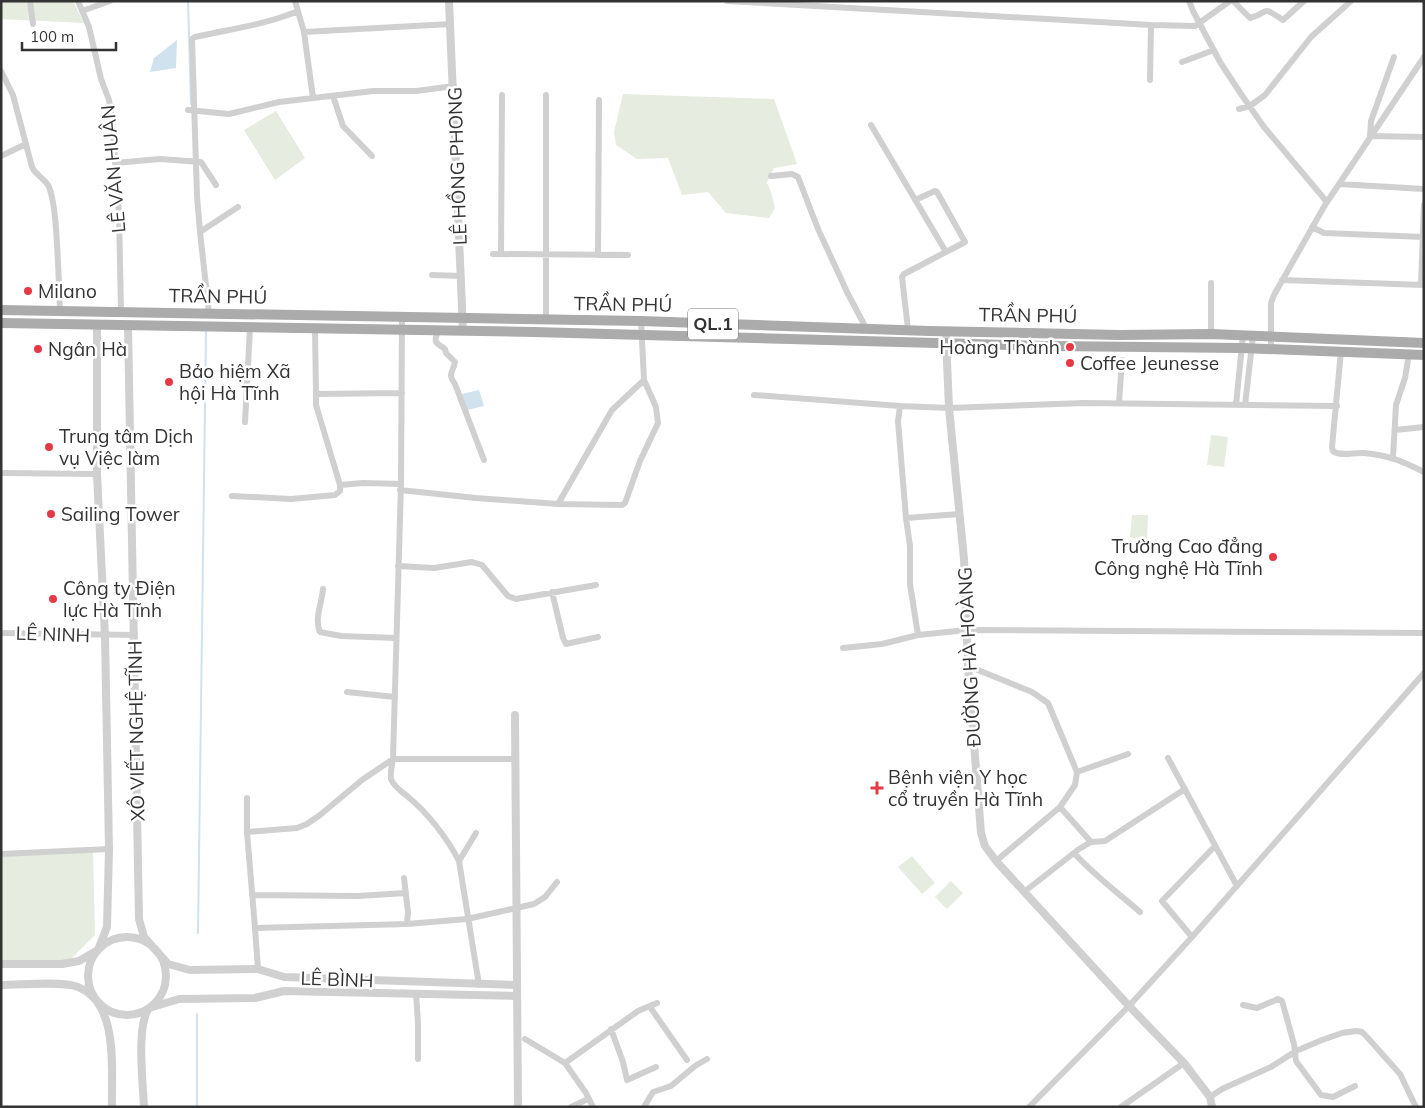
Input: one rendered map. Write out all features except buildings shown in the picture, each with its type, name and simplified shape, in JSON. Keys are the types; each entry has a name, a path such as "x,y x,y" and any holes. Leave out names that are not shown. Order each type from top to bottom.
{"main road":[{"name":"TRẦN PHÚ","path":"1,310 463,318 946,331 1151,335 1211,334 1424,343"},
{"name":"TRẦN PHÚ","path":"1,323 1247,348 1424,355"}],"street":[{"path":"30,1 33,24"},
{"name":"LÊ VĂN HUÂN","path":"78,1 89,27 101,79 109,100 112,119 119,214 121,311"},
{"path":"82,11 110,1"},
{"path":"295,1 304,32 313,98"},
{"name":"LÊ HỒNG PHONG","path":"449,1 463,331"},
{"path":"727,1 1195,26 1232,1 1248,17 1253,18 1265,10 1270,10 1283,20 1304,1"},
{"path":"1189,1 1229,77 1264,127 1327,202"},
{"path":"1239,109 1250,106 1265,95 1311,37 1350,1"},
{"path":"209,313 193,161 191,110 192,39 278,19 298,11"},
{"path":"304,32 451,24"},
{"path":"1150,80 1151,25"},
{"path":"1182,62 1214,50"},
{"path":"1370,136 1371,120 1394,57"},
{"path":"1271,349 1271,303 1282,280 1327,202 1424,58"},
{"path":"1,71 13,95 29,160 35,174 45,181 50,188 58,256 60,310"},
{"path":"191,110 228,114 278,102 373,91 416,91 454,86"},
{"path":"501,254 502,95"},
{"path":"546,95 546,320"},
{"path":"333,96 343,126 372,156"},
{"path":"598,255 599,100"},
{"path":"871,125 946,252"},
{"path":"1370,136 1424,137"},
{"path":"1,156 26,144"},
{"path":"115,163 160,159 193,161 204,164 216,185"},
{"path":"771,176 792,174 798,177 818,229 866,328"},
{"path":"1339,184 1423,191"},
{"path":"908,329 902,277 965,242 940,194 935,191 915,200"},
{"path":"1282,280 1422,285 1424,205"},
{"path":"200,232 238,207"},
{"path":"1312,227 1324,233 1423,237"},
{"path":"493,254 628,255"},
{"path":"432,275 461,276"},
{"path":"1211,283 1211,334"},
{"path":"402,317 400,487 391,780 433,823 459,861 479,985"},
{"path":"340,485 363,483 476,498 558,504 622,506 625,503 640,461 658,423 656,407 644,380 641,322"},
{"name":"XÔ VIẾT NGHỆ TĨNH","path":"97,326 97,474 104,636 109,849 108,919 105,934 98,950"},
{"name":"XÔ VIẾT NGHỆ TĨNH","path":"128,326 139,918 144,937 157,950"},
{"path":"245,422 250,328"},
{"path":"232,496 282,499 325,497 335,495 340,491 340,485 316,405 315,329"},
{"path":"438,331 435,338 436,343 445,349 446,353 455,362 451,378 484,460"},
{"name":"ĐƯỜNG HÀ HOÀNG","path":"946,331 948,408 964,559 968,666 981,833 985,846 1024,892 1184,1063 1210,1097 1212,1107"},
{"path":"1245,405 1248,336"},
{"path":"1236,405 1247,348"},
{"path":"1341,351 1332,447 1335,453 1359,452 1393,457 1424,472"},
{"path":"1393,457 1396,405 1405,378 1409,354"},
{"path":"1119,404 1122,360"},
{"path":"558,504 612,410 644,380"},
{"path":"316,394 402,393"},
{"path":"754,395 948,408 1084,403 1337,406"},
{"path":"900,406 898,421 910,546 910,584 918,635"},
{"path":"1395,430 1424,428"},
{"path":"1,473 97,474"},
{"path":"906,518 960,514"},
{"path":"398,566 434,568 472,562 487,570 510,597 523,598 596,585"},
{"path":"323,589 318,618 320,632 346,637 396,638"},
{"path":"552,592 566,644 598,636"},
{"path":"843,648 882,644 918,635 967,630 1424,633"},
{"name":"LÊ NINH","path":"1,632 104,636 135,635"},
{"path":"968,666 1032,692 1048,703 1077,772 1075,785 1060,807 996,861"},
{"path":"1030,1107 1129,1006 1192,937 1424,673"},
{"path":"347,692 395,697"},
{"path":"515,715 518,1107"},
{"path":"1077,772 1128,754"},
{"path":"1168,758 1236,886"},
{"path":"247,832 297,828 307,824 362,780 393,760 516,760"},
{"path":"1024,892 1091,842 1105,841 1185,789"},
{"path":"247,798 247,832 258,969"},
{"path":"1060,807 1091,842"},
{"path":"459,861 476,833"},
{"path":"1192,937 1162,901 1215,846"},
{"path":"1,854 109,849"},
{"path":"1074,853 1088,868 1140,912"},
{"path":"404,878 407,924"},
{"path":"255,928 407,924 468,919 534,904 557,882"},
{"path":"252,895 358,896 406,893"},
{"path":"1,964 71,963 79,961 116,938 127,937 138,938 157,950 164,961 166,974 165,988 159,999 149,1008 138,1014 126,1015 108,1010 94,998 74,986 61,984 1,985"},
{"path":"98,950 92,958 88,974 90,989 109,1027 112,1107"},
{"name":"LÊ BÌNH","path":"157,950 168,964 190,970 258,969 284,977 516,985"},
{"path":"284,977 284,990"},
{"name":"LÊ BÌNH","path":"149,1008 179,999 255,998 284,990 516,996"},
{"path":"416,993 418,1059"},
{"path":"1243,1006 1257,1008 1278,999 1282,1001 1296,1051 1296,1061 1321,1095 1333,1097 1355,1086"},
{"path":"564,1063 638,1011 657,1003"},
{"path":"650,1007 687,1060"},
{"path":"144,1107 142,1024 149,1008"},
{"path":"611,1029 623,1062 627,1080 656,1067"},
{"path":"1210,1097 1222,1089 1271,1067 1296,1051 1342,1033 1356,1031 1362,1032 1400,1074 1416,1107"},
{"path":"524,1039 564,1063 593,1107"},
{"path":"644,1107 653,1092 671,1086 707,1059"},
{"path":"1121,1107 1184,1063"},
{"path":"571,1107 588,1099"}],"shaded area":[{"path":"1,1 73,1 84,23 1,19"},
{"path":"623,94 774,99 797,164 774,168 767,183 775,208 769,218 726,213 708,192 682,195 668,158 637,159 616,145 614,132"},
{"path":"276,111 305,158 275,180 244,130"},
{"path":"1211,435 1228,437 1224,467 1207,465"},
{"path":"1132,515 1148,515 1147,539 1130,538"},
{"path":"93,852 95,935 70,960 1,961 1,856"},
{"path":"912,856 935,883 922,894 898,867"},
{"path":"951,881 963,893 947,909 935,897"}],"water":[{"path":"177,40 176,68 150,72 154,58"},
{"path":"479,390 484,406 467,410 462,394"}],"waterway":[{"path":"188,1 191,104"},
{"path":"198,933 206,330"},
{"path":"197,1014 197,1107"}],"place":[{"name":"Milano","path":"28,291"},
{"name":"Hoàng Thành","path":"1070,347"},
{"name":"Ngân Hà","path":"38,349"},
{"name":"Coffee Jeunesse","path":"1070,363"},
{"name":"Bảo hiệm Xã hội Hà Tĩnh","path":"169,382"},
{"name":"Trung tâm Dịch vụ Việc làm","path":"49,447"},
{"name":"Sailing Tower","path":"51,514"},
{"name":"Trường Cao đẳng Công nghệ Hà Tĩnh","path":"1273,557"},
{"name":"Công ty Điện lực Hà Tĩnh","path":"53,599"},
{"name":"Bệnh viện Y học cổ truyền Hà Tĩnh","path":"877,788"}]}
